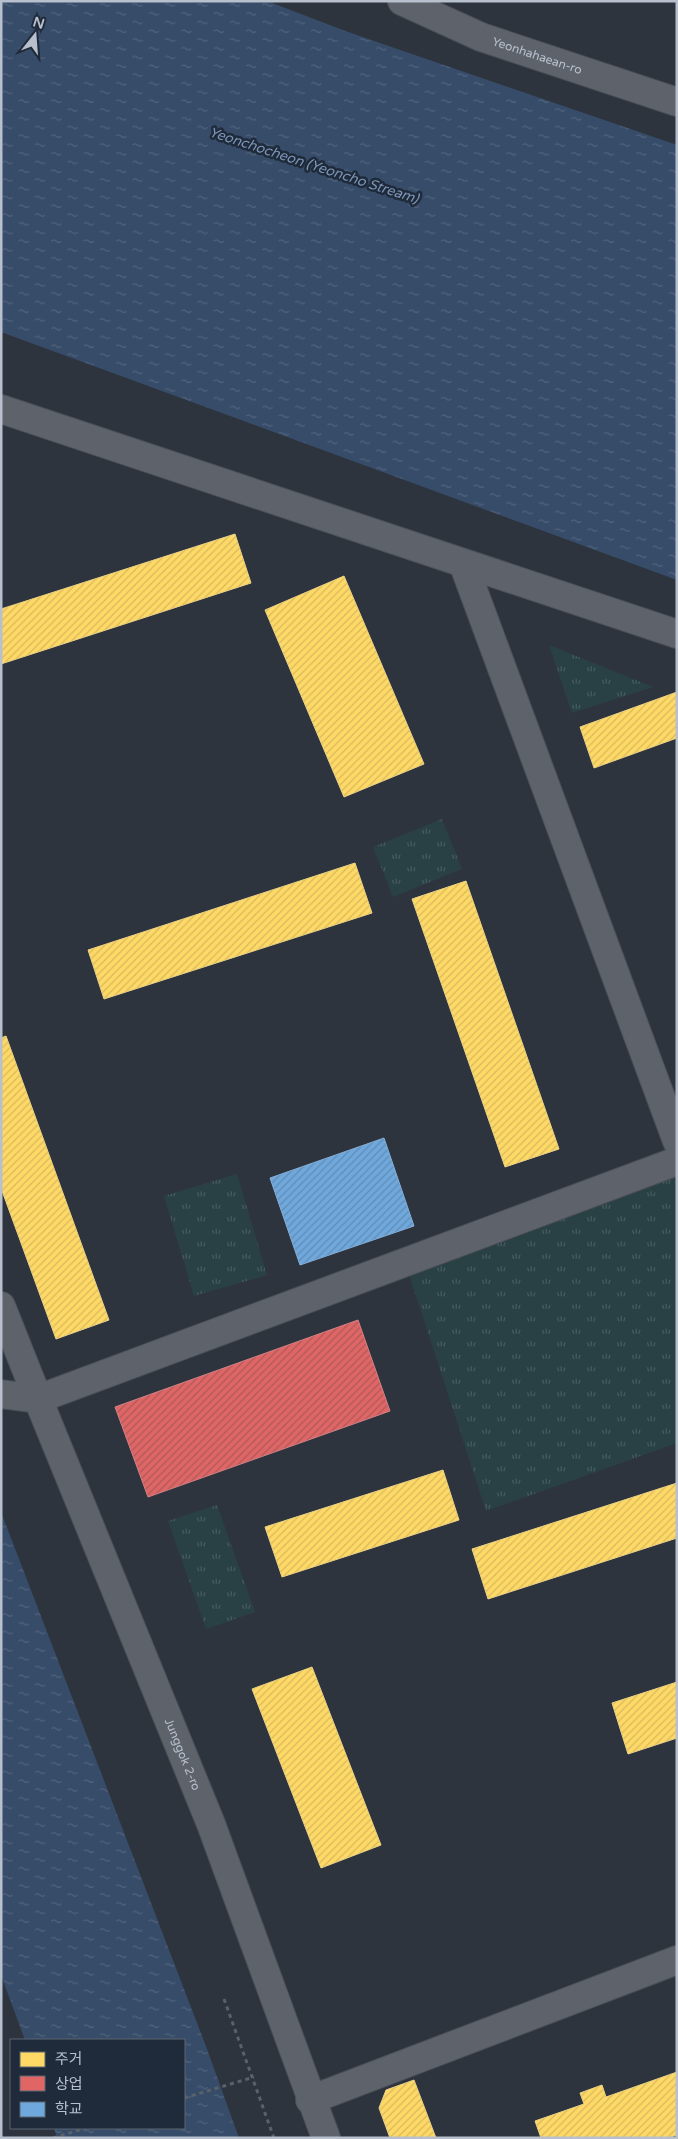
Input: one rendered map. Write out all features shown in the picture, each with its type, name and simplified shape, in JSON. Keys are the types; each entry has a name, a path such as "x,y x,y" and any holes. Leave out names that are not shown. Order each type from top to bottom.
{"street":[{"name":"Yeonhahaean-ro","path":"402,1 481,36 677,102"},
{"path":"1,409 677,634"},
{"path":"463,563 677,1140"},
{"path":"17,1397 677,1162"},
{"name":"Junggok 2-ro","path":"1,1306 17,1397 211,1824 310,2100 326,2138"},
{"path":"310,2100 677,1960"}],"path":[{"path":"224,1998 254,2077 274,2138"},
{"path":"185,2098 254,2077"},
{"path":"53,2138 83,2129"}],"green space":[{"path":"549,645 653,687 572,713"},
{"path":"442,819 462,869 393,897 373,847"},
{"path":"677,1161 677,1443 486,1511 405,1262"},
{"path":"237,1174 267,1275 194,1296 164,1196"},
{"path":"217,1505 255,1612 206,1629 168,1521"}],"water":[{"name":"Yeonchocheon (Yeoncho Stream)","path":"1,1 267,1 348,32 677,145 677,580 1,332"},
{"path":"1,1512 207,2049 239,2138 57,2138 54,2129 185,2129 185,2039 25,2039 1,1975"}],"building: 주거":[{"path":"235,534 251,583 1,664 1,609"},
{"path":"344,576 424,764 344,797 265,610"},
{"path":"677,692 677,738 594,768 580,727"},
{"path":"355,863 372,913 104,999 88,950"},
{"path":"466,881 559,1149 505,1167 412,899"},
{"path":"6,1036 109,1320 56,1339 1,1188 1,1038"},
{"path":"443,1470 459,1520 282,1577 265,1527"},
{"path":"677,1483 677,1538 488,1599 472,1549"},
{"path":"312,1667 381,1845 321,1868 252,1689"},
{"path":"677,1682 677,1738 628,1754 612,1703"},
{"path":"677,2072 677,2135 667,2138 541,2138 535,2121 584,2104 580,2093 602,2085 606,2097"},
{"path":"414,2080 436,2138 390,2138 379,2108 386,2090"}],"building: 상업":[{"path":"358,1320 390,1411 148,1497 115,1407"}],"building: 학교":[{"path":"384,1138 414,1226 300,1265 270,1178"}]}
